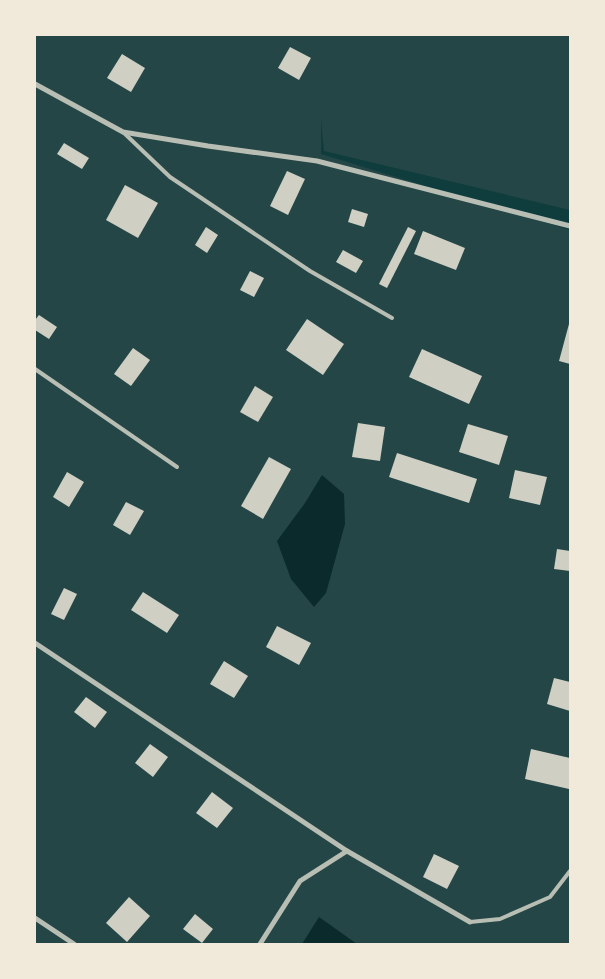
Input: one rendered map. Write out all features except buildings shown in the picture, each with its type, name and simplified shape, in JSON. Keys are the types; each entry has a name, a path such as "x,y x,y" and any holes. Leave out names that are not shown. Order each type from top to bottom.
{"street":[{"path":"35,84 123,132 318,161 570,226"},
{"path":"35,643 348,851 470,922"},
{"path":"260,944 300,881 348,851"},
{"path":"35,918 74,944"}],"lane":[{"path":"123,132 170,177 310,272 392,318"},
{"path":"35,369 177,467"},
{"path":"470,922 500,919 550,897 570,871"}],"shaded area":[{"path":"35,35 570,35 570,210 324,151 321,119 321,154 570,230 570,944 35,944"},
{"path":"322,475 344,494 345,524 326,593 314,607 291,579 277,541 305,503"},
{"path":"319,917 357,944 302,944"}]}
